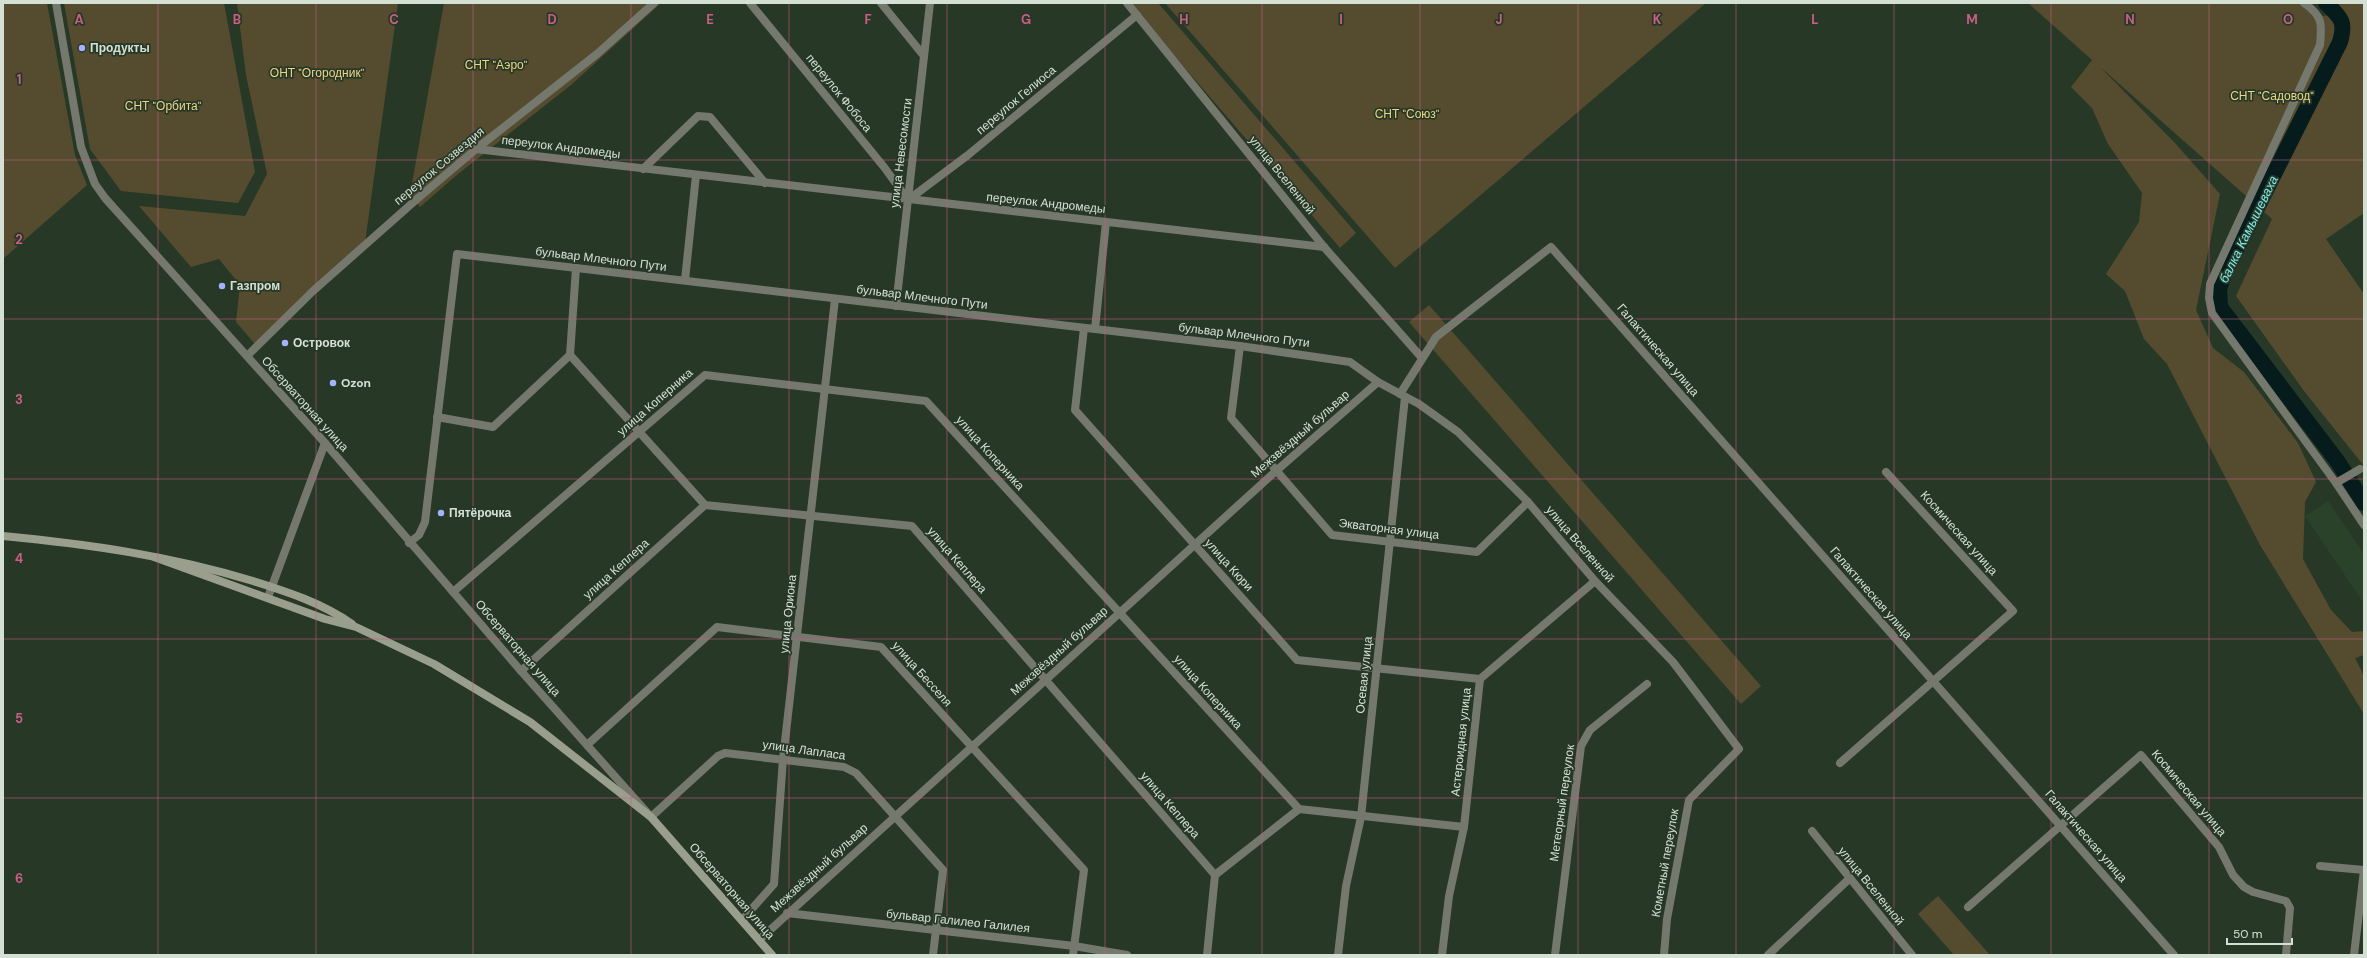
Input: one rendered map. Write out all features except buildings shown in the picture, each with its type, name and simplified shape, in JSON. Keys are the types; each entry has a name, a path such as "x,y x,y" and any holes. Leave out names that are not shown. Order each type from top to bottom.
{"main road":[{"path":"3,536 62,541 202,566 272,587 330,609 356,627 434,664 530,722 651,817"},
{"path":"154,557 325,619 356,627"},
{"name":"Обсерваторная улица","path":"651,817 772,955"}],"street":[{"name":"Обсерваторная улица","path":"56,3 81,147 95,184 105,198 325,443 409,543 651,817"},
{"name":"переулок Созвездия","path":"247,356 313,291 476,149 597,54 654,3"},
{"name":"переулок Фобоса","path":"750,3 884,167 908,200"},
{"path":"881,3 924,56"},
{"name":"улица Невесомости","path":"896,306 930,3"},
{"name":"улица Вселенной","path":"1127,3 1324,247 1422,358"},
{"path":"2304,3 2316,11 2322,24 2320,45 2210,284 2209,298 2212,313 2336,483 2364,525"},
{"name":"переулок Гелиоса","path":"908,200 968,155 1137,15"},
{"path":"643,169 698,116 710,118 765,183"},
{"name":"переулок Андромеды","path":"476,149 1324,247"},
{"path":"685,280 696,175"},
{"path":"1095,329 1106,222"},
{"name":"Галактическая улица","path":"1422,358 1436,337 1551,246 1932,682 2174,955"},
{"name":"бульвар Млечного Пути","path":"437,417 457,254 1240,346 1350,362 1378,382"},
{"path":"409,543 418,535 425,522 437,417 493,426 570,355 576,268"},
{"name":"улица Ориона","path":"742,920 774,884 783,759 835,299"},
{"name":"улица Кюри","path":"1084,328 1075,410 1297,660 1480,679"},
{"name":"Экваторная улица","path":"1240,346 1231,418 1332,535 1477,552 1528,502"},
{"path":"570,355 705,505"},
{"path":"1403,396 1422,358"},
{"name":"улица Коперника","path":"453,592 704,375 926,400 1298,809"},
{"name":"улица Вселенной","path":"1378,382 1403,396 1458,432 1528,502 1595,581 1673,662 1739,749"},
{"name":"Межзвёздный бульвар","path":"759,940 894,815 1046,680 1276,471 1378,382"},
{"name":"Осевая улица","path":"1338,955 1346,886 1361,817 1391,542 1403,396"},
{"path":"268,598 325,443"},
{"path":"2336,483 2360,469"},
{"name":"Космическая улица","path":"1886,472 2013,611 1932,682"},
{"name":"улица Кеплера","path":"521,671 705,505 912,526 1215,875"},
{"name":"Астероидная улица","path":"1442,955 1449,896 1464,827 1480,679 1595,581"},
{"name":"улица Бесселя","path":"587,745 717,627 881,647 1084,870 1073,955"},
{"path":"1840,763 1932,682"},
{"name":"Метеорный переулок","path":"1554,955 1581,746 1590,730 1648,684"},
{"name":"Кометный переулок","path":"1664,955 1667,920 1689,800 1693,793 1739,749"},
{"name":"улица Лапласа","path":"651,817 718,756 732,753 844,766 856,773 943,870 933,955"},
{"name":"Космическая улица","path":"2060,825 2141,755 2219,847 2233,875 2244,887 2253,892 2286,901 2290,908 2286,955"},
{"path":"1207,955 1215,875 1298,809 1464,827"},
{"path":"1968,907 2060,825"},
{"name":"улица Вселенной","path":"1812,831 1849,879 1912,955"},
{"path":"2320,866 2364,870 2354,955"},
{"path":"1768,955 1849,879"},
{"name":"бульвар Галилео Галилея","path":"787,913 1074,946 1127,955"}],"shaded area":[{"path":"2328,501 2364,554 2364,604 2305,516"}],"green space":[{"path":"3,3 47,3 75,155 87,185 3,259"},
{"name":"СНТ \"Орбита\"","path":"64,3 224,3 255,172 238,203 121,191 90,149"},
{"name":"ОНТ \"Огородник\"","path":"237,3 398,3 365,243 255,344 236,322 240,285 219,259 191,267 139,206 245,216 267,174 246,75"},
{"name":"СНТ \"Аэро\"","path":"444,3 661,3 571,85 458,174 420,207 410,195"},
{"path":"1129,3 1158,3 1356,233 1340,248"},
{"name":"СНТ \"Союз\"","path":"1165,3 1706,3 1395,268"},
{"name":"СНТ \"Садовод\"","path":"2028,3 2299,3 2318,16 2342,15 2326,3 2364,3 2364,213 2326,239 2364,294 2364,466 2304,391 2236,296 2272,219 2099,66 2175,143 2220,194 2196,310 2213,348 2244,372 2298,443 2316,482 2305,502 2303,559 2331,610 2352,632 2364,631 2364,655 2355,658 2364,676 2364,714 2260,545 2167,364 2144,339 2125,291 2106,274 2139,222 2142,193 2108,144 2092,108 2071,87 2092,60"},
{"path":"1429,305 1761,686 1741,704 1409,322"},
{"path":"1938,896 1990,955 1954,955 1918,914"}],"waterway":[{"name":"балка Камышеваха","path":"2326,3 2341,20 2342,35 2340,42 2224,274 2219,289 2220,307 2338,462 2364,503"}],"place":[{"name":"Продукты","path":"82,48"},
{"name":"Газпром","path":"222,286"},
{"name":"Островок","path":"285,343"},
{"name":"Ozon","path":"333,383"},
{"name":"Пятёрочка","path":"441,513"}]}
